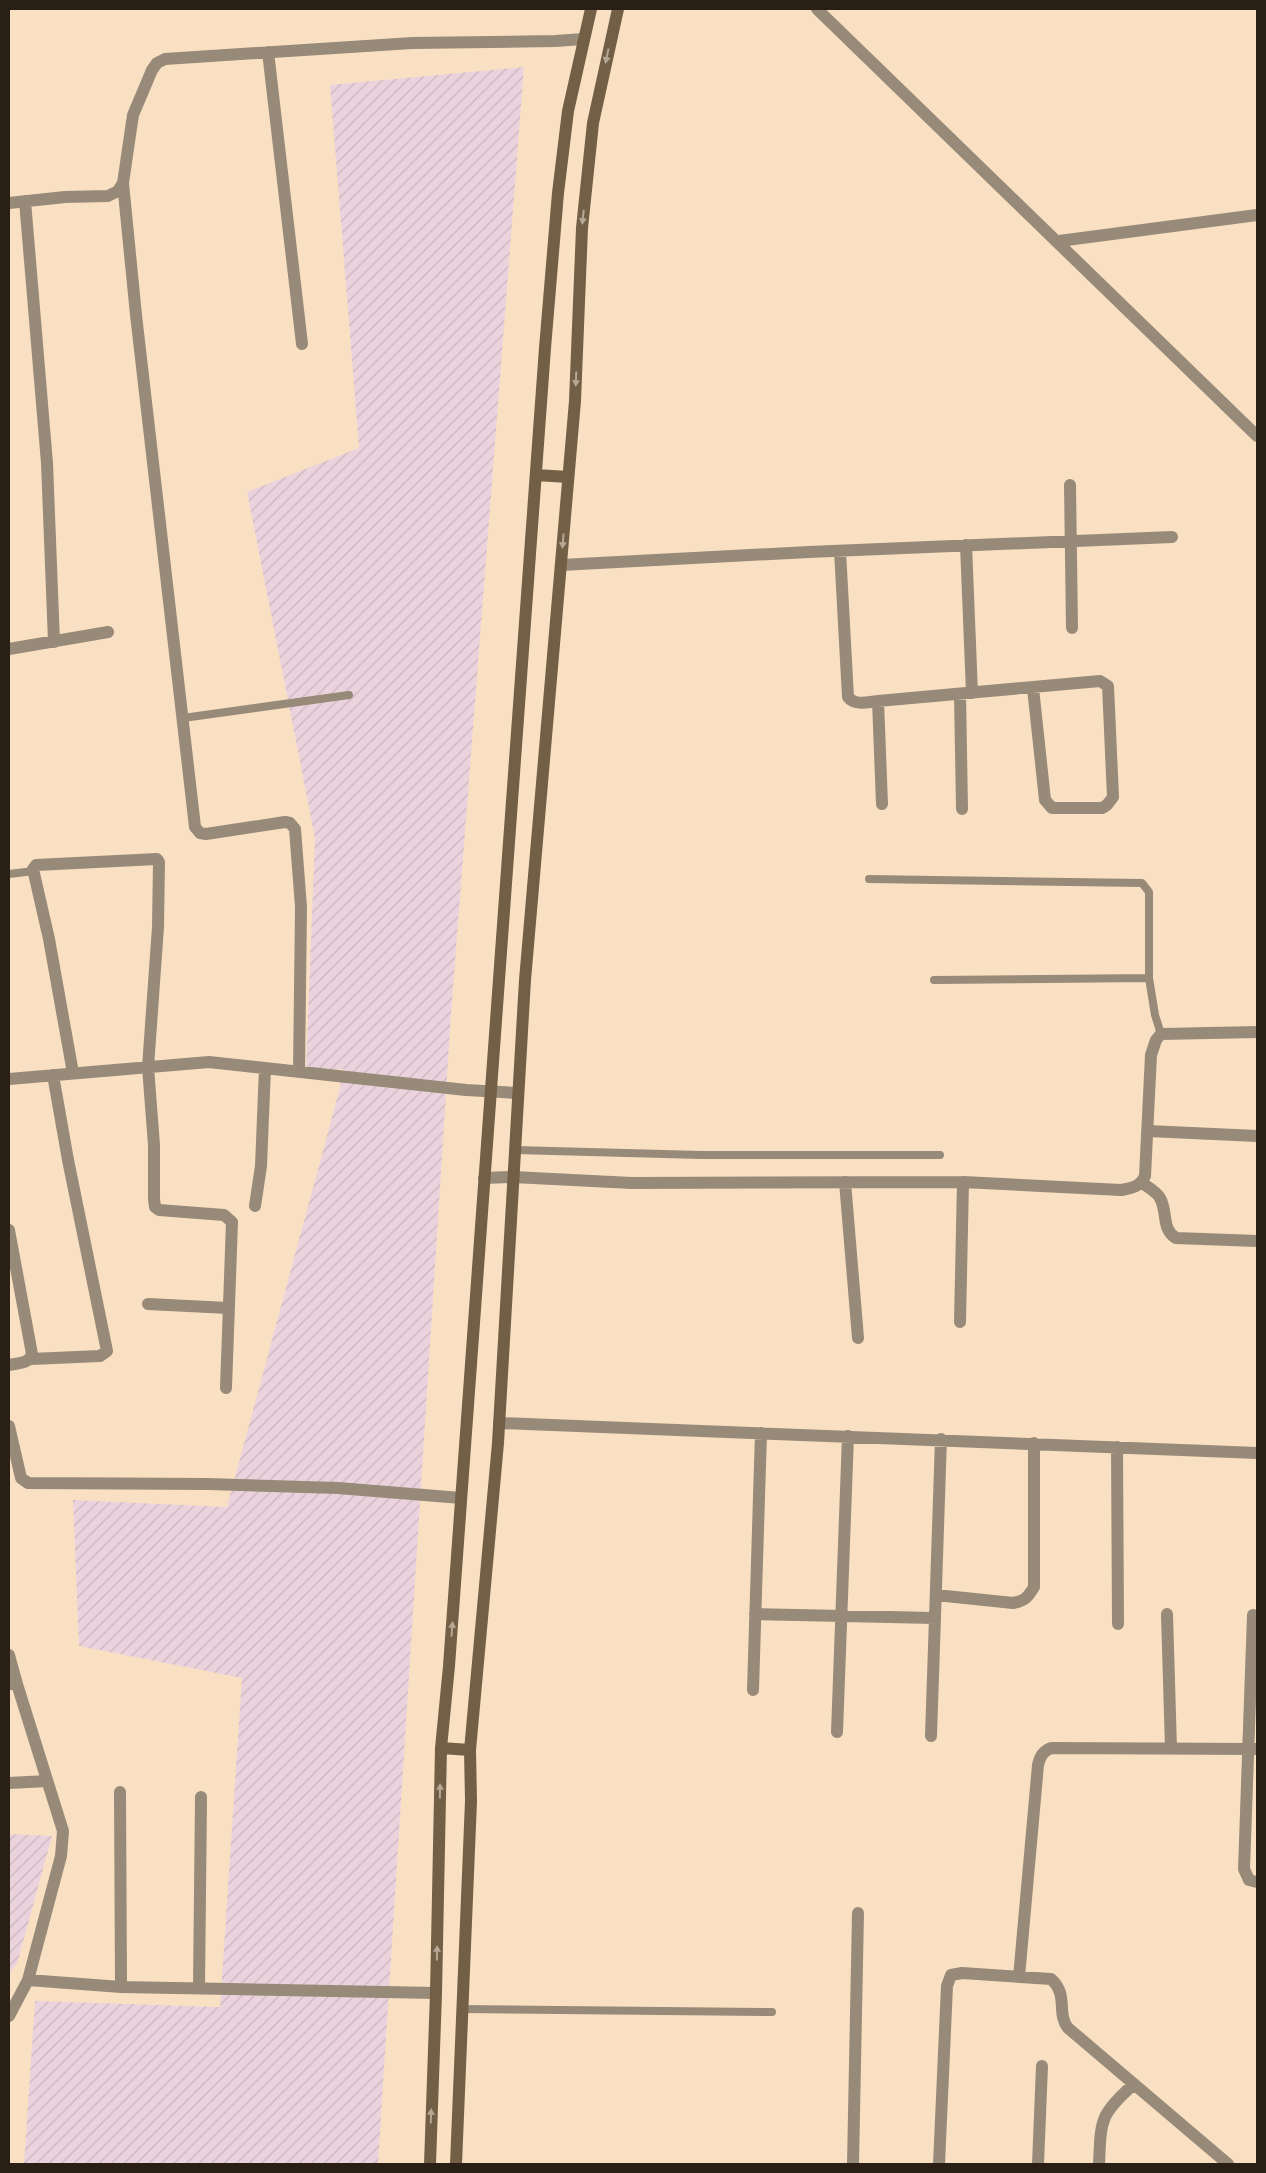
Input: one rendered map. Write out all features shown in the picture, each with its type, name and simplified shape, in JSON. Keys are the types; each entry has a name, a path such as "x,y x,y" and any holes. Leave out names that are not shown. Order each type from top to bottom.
{"main road":[{"path":"430,2164 441,1748 449,1666 536,475 558,193 568,111 591,9"},
{"path":"456,2164 471,1801 470,1750 499,1423 525,971 575,401 582,228 593,123 618,9"},
{"path":"536,475 568,477"},
{"path":"441,1748 470,1750"}],"street":[{"path":"817,9 1059,241 1257,436"},
{"path":"299,1071 301,907 295,828 290,823 285,822 206,834 195,827 136,315 123,183 133,115 157,63 165,59 412,42 584,39"},
{"path":"268,52 302,344"},
{"path":"9,203 65,197 108,196 118,191 123,183"},
{"path":"25,201 47,463 54,642"},
{"path":"1059,241 1257,215"},
{"path":"1070,485 1072,628"},
{"path":"561,565 1172,537"},
{"path":"962,809 966,694 966,545"},
{"path":"840,551 848,697 855,702 878,701 1100,681 1108,686 1113,797 1107,805 1102,808 1052,808 1048,805 1045,800 1033,688"},
{"path":"9,649 108,632"},
{"path":"878,701 882,804"},
{"path":"73,1073 49,939 34,871 36,865 155,859 160,862 158,927 148,1067 154,1145 155,1207 159,1210 224,1215 232,1222 226,1388"},
{"path":"484,1178 513,1177 632,1183 963,1182 1121,1190 1134,1188 1142,1183 1146,1170 1151,1055 1156,1040 1161,1034 1257,1032"},
{"path":"9,1079 209,1062 518,1093"},
{"path":"255,1206 261,1166 265,1068"},
{"path":"9,1365 26,1362 30,1359 100,1356 107,1351 68,1160 53,1075"},
{"path":"1148,1131 1257,1136"},
{"path":"844,1182 858,1338"},
{"path":"960,1322 963,1182"},
{"path":"1142,1183 1160,1197 1168,1229 1170,1234 1176,1238 1257,1241"},
{"path":"9,1230 32,1354 30,1359"},
{"path":"148,1304 228,1308"},
{"path":"499,1423 1257,1453"},
{"path":"9,1426 21,1478 28,1483 208,1484 328,1488 461,1498"},
{"path":"753,1690 761,1432"},
{"path":"837,1732 848,1436"},
{"path":"931,1736 941,1439"},
{"path":"936,1595 1013,1602 1023,1601 1030,1595 1034,1587 1034,1443"},
{"path":"1117,1446 1118,1624"},
{"path":"755,1614 935,1618"},
{"path":"1167,1614 1171,1749"},
{"path":"1253,1615 1252,1749 1244,1869 1248,1880 1257,1882"},
{"path":"9,1655 13,1684 63,1831 63,1841 54,1883 28,1980 9,2016"},
{"path":"1019,1976 1040,1757 1045,1751 1051,1748 1252,1749"},
{"path":"9,1783 47,1781"},
{"path":"120,1792 121,1987"},
{"path":"199,1988 201,1797"},
{"path":"853,2164 858,1913"},
{"path":"939,2164 948,1979 952,1975 962,1973 1051,1979 1057,1985 1062,1997 1064,2020 1068,2028 1228,2164"},
{"path":"28,1980 121,1987 436,1993"},
{"path":"1038,2164 1042,2066"},
{"path":"1099,2164 1102,2121 1117,2099 1134,2085"}],"lane":[{"path":"183,718 349,695"},
{"path":"9,874 34,871"},
{"path":"869,879 1142,883 1149,892 1150,898 1149,978 1155,1015 1161,1034"},
{"path":"934,980 1149,978"},
{"path":"515,1150 701,1155 940,1155"},
{"path":"462,2009 772,2012"}],"shaded area":[{"path":"524,67 451,1014 378,2164 24,2164 35,2001 220,2007 242,1678 79,1646 73,1500 227,1507 345,1069 306,1069 315,838 247,492 359,448 330,85"},
{"path":"9,1834 52,1836 17,1964 9,1973"}]}
